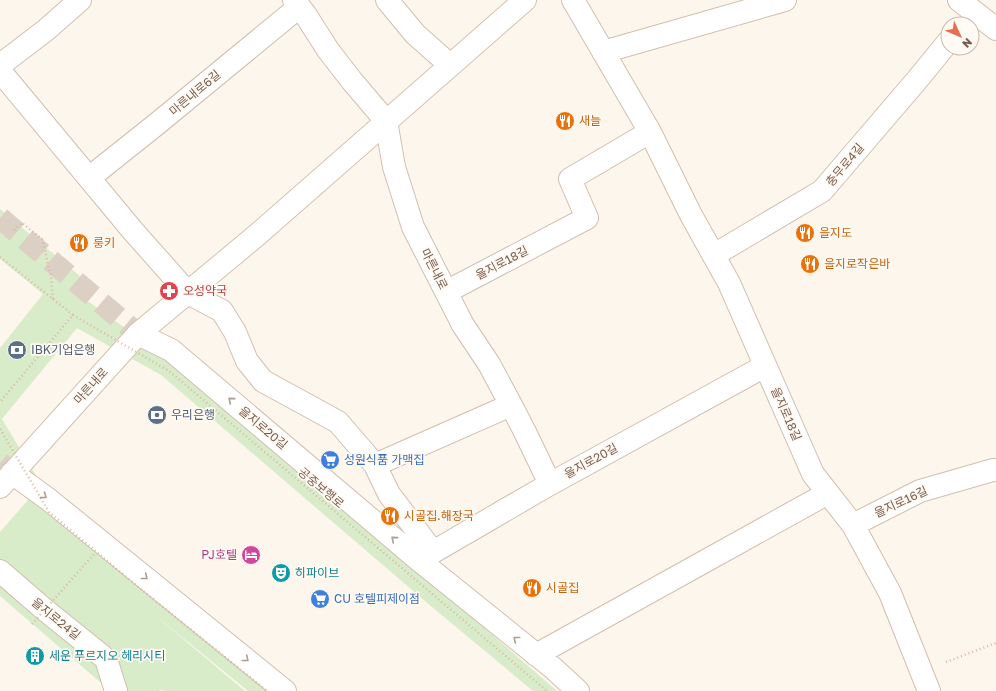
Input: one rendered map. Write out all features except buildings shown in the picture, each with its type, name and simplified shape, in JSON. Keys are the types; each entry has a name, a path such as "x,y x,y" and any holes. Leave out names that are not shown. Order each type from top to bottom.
{"street":[{"path":"0,65 46,30 80,0"},
{"path":"387,0 415,34 450,66"},
{"name":"마른내로","path":"6,480 138,334 263,230 525,0"},
{"name":"을지로18길","path":"572,0 650,132 691,215 729,283 813,474 853,524 890,593 925,682"},
{"path":"603,52 785,0"},
{"name":"마른내로6길","path":"89,178 158,123 296,3 305,14 328,50 386,121"},
{"path":"969,9 996,29"},
{"name":"충무로4길","path":"714,255 822,191 940,52"},
{"path":"0,71 89,178 188,293 222,311 235,332 247,361 263,381 338,422 375,465 426,556"},
{"name":"마른내로","path":"386,121 394,167 413,227 463,325 489,364 511,405 550,484"},
{"name":"을지로18길","path":"446,292 587,218 570,179 650,132"},
{"name":"을지로20길","path":"138,334 171,350 426,556 578,691"},
{"name":"을지로20길","path":"426,556 550,484 765,366"},
{"path":"375,465 511,405"},
{"name":"을지로16길","path":"853,524 920,491 996,470"},
{"path":"6,480 48,499 285,691"},
{"path":"536,655 828,493"},
{"name":"을지로24길","path":"0,571 45,610 106,659 116,691"}],"path":[{"path":"14,230 22,223 42,239 51,277 53,299"},
{"name":"공중보행로","path":"0,257 73,315 169,371 546,691"},
{"path":"0,402 73,315"},
{"path":"0,429 49,512 267,691"},
{"path":"32,624 96,552"},
{"path":"925,682 996,643"}],"green space":[{"path":"0,209 81,277 82,297 167,358 399,554 557,691 533,691 432,607 161,375 77,328 2,419 61,517 274,691 248,691 150,611 245,691 119,691 109,659 0,566 0,532 28,500 0,475 0,348 43,294 0,259"},
{"path":"0,570 106,659 108,689 0,596"}],"tunnel":[{"path":"0,218 138,334"},
{"path":"0,463 12,473"}],"place":[{"name":"새늘","path":"565,121"},
{"name":"을지도","path":"805,233"},
{"name":"룽키","path":"79,243"},
{"name":"을지로작은바","path":"810,264"},
{"name":"오성약국","path":"169,291"},
{"name":"IBK기업은행","path":"17,350"},
{"name":"우리은행","path":"157,415"},
{"name":"성원식품 가맥집","path":"330,460"},
{"name":"시골집.해장국","path":"390,516"},
{"name":"PJ호텔","path":"251,555"},
{"name":"히파이브","path":"281,573"},
{"name":"시골집","path":"532,588"},
{"name":"CU 호텔피제이점","path":"320,599"},
{"name":"세운 푸르지오 헤리시티","path":"35,656"}]}
